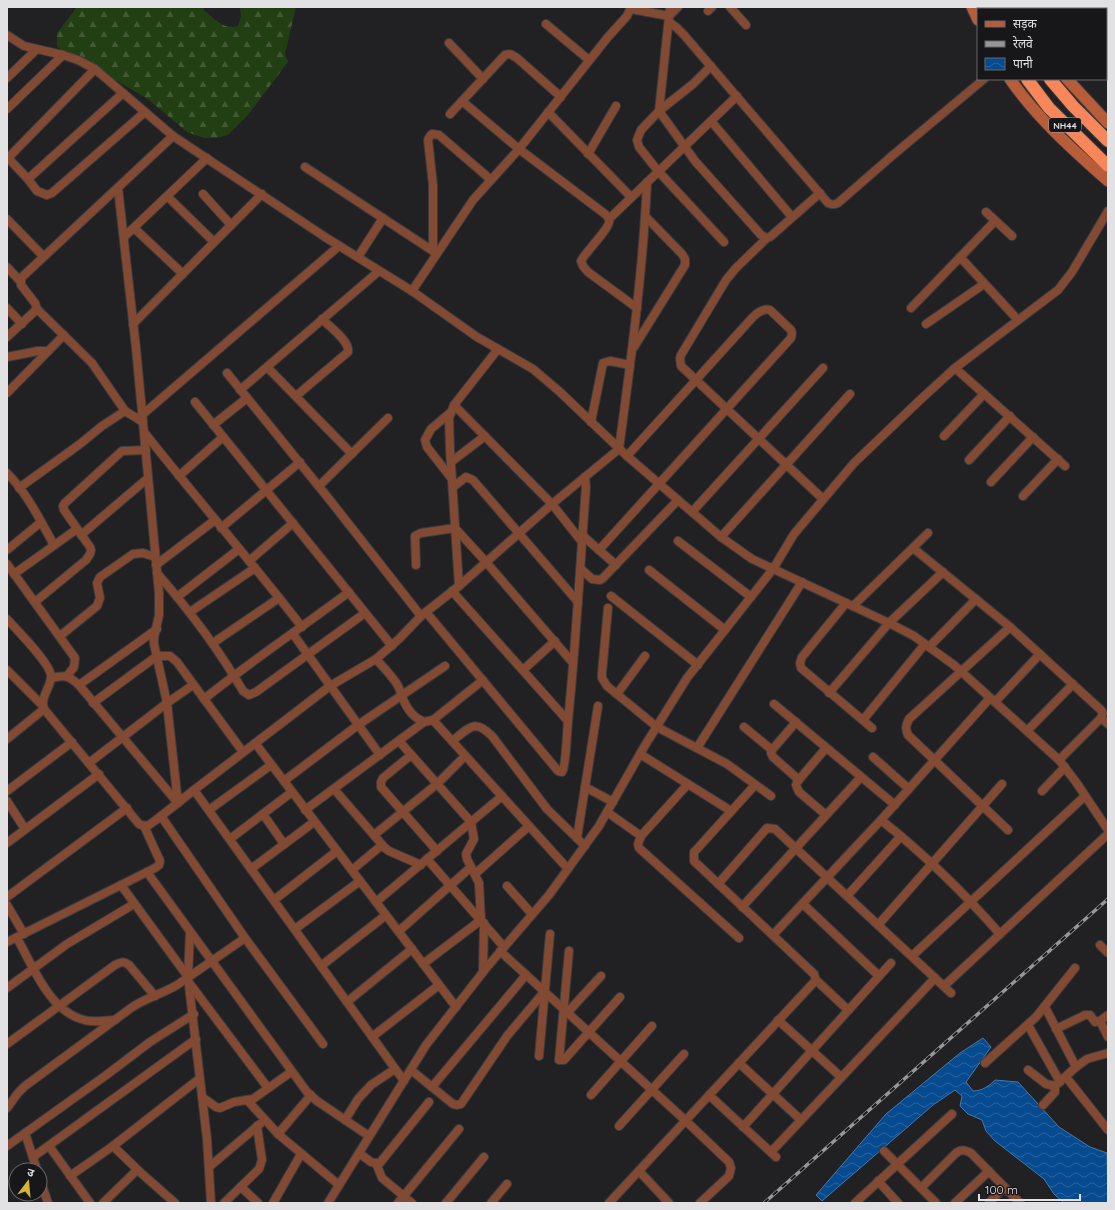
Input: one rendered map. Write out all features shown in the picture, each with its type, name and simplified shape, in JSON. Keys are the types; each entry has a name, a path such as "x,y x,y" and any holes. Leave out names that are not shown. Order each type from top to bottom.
{"highway":[{"name":"NH44","path":"1028,80 1049,108 1108,166"},
{"name":"NH44","path":"1051,80 1073,106 1108,141"}],"street":[{"path":"678,7 669,15 659,111 706,174 762,235 767,238"},
{"path":"730,7 746,25"},
{"path":"972,7 977,18"},
{"path":"412,291 435,252 473,200 490,179 519,150 589,60 627,16 631,8 669,15 680,30 830,204 835,205 838,203 983,80"},
{"path":"546,24 589,60"},
{"path":"7,35 24,46 63,55 78,60 94,69 173,136 339,246 412,291 477,337 533,369 627,456 721,537 752,559 889,623 914,636 927,645 962,672 1059,760 1076,782 1108,830"},
{"path":"449,44 482,79"},
{"path":"7,78 36,50"},
{"path":"450,114 505,55 510,54 517,58 561,97"},
{"path":"7,109 63,55"},
{"path":"711,66 693,84 659,111 641,130 637,140 639,147 658,171 724,242"},
{"path":"94,69 7,158 28,179 37,191 42,195 47,196 52,193 144,112"},
{"path":"1011,80 1050,127 1108,181"},
{"path":"1068,80 1081,96 1108,123"},
{"path":"28,179 123,93"},
{"path":"638,308 588,272 581,261 606,230 609,224 609,219 737,96"},
{"path":"462,101 519,150 605,214 609,219"},
{"path":"588,154 616,106"},
{"path":"548,112 631,198"},
{"path":"711,121 792,217"},
{"path":"435,252 433,185 428,140 430,136 432,134 439,135 490,179"},
{"path":"20,281 21,278 43,256 173,136"},
{"path":"124,237 207,158"},
{"path":"305,167 435,252"},
{"path":"7,670 44,708 139,824 144,826 149,825 161,816 330,686 376,660 424,614 585,476 619,449 638,308 647,182"},
{"path":"118,188 143,419 160,604 160,615 154,638 154,644 166,703 178,803"},
{"path":"820,193 767,238 736,268 726,280 680,358 681,366 824,499"},
{"path":"202,194 231,225"},
{"path":"133,324 262,194"},
{"path":"167,196 214,242"},
{"path":"328,1203 426,1046 483,972 549,895 585,846 599,826 640,754 688,678 774,568 794,534 854,463 955,368 1051,296 1061,286 1072,272 1108,210"},
{"path":"986,212 1012,236"},
{"path":"632,350 685,265 685,259 682,254 645,216"},
{"path":"358,257 383,218"},
{"path":"7,219 43,256"},
{"path":"911,308 995,221"},
{"path":"134,228 183,274"},
{"path":"143,419 339,246"},
{"path":"960,258 1018,320"},
{"path":"7,268 20,281 21,285 36,303 37,309 92,363 125,411 143,419"},
{"path":"240,390 379,271"},
{"path":"926,324 984,284"},
{"path":"7,308 22,324"},
{"path":"7,337 37,309"},
{"path":"599,550 791,338 792,333 790,330 770,310 766,309 760,311 627,456"},
{"path":"296,396 348,352 349,349 345,341 322,319"},
{"path":"7,393 64,336"},
{"path":"453,483 427,447 425,440 431,429 453,408 498,349"},
{"path":"7,357 38,352 48,352"},
{"path":"591,422 603,363 610,361 630,365"},
{"path":"266,367 352,454"},
{"path":"692,512 822,368"},
{"path":"955,368 1065,466"},
{"path":"226,373 424,614 483,680 560,772 564,770 565,767 581,569 586,487 585,476"},
{"path":"721,537 850,394"},
{"path":"944,436 984,394"},
{"path":"213,425 247,398"},
{"path":"195,402 392,646"},
{"path":"453,408 485,436 552,504 582,538 616,565"},
{"path":"453,408 449,418 455,528 456,588 522,670 568,721"},
{"path":"19,488 80,444 102,426 125,411"},
{"path":"969,460 1010,416"},
{"path":"319,486 388,418"},
{"path":"144,431 302,627"},
{"path":"451,462 485,436"},
{"path":"179,476 223,437"},
{"path":"991,482 1033,437"},
{"path":"35,602 89,557 92,550 64,510 63,506 69,498 122,451 146,450"},
{"path":"1023,496 1058,459"},
{"path":"221,528 300,462"},
{"path":"7,473 19,488 54,545"},
{"path":"453,483 466,477 473,480 520,532 578,602"},
{"path":"14,574 54,545 79,532 148,478"},
{"path":"581,569 592,579 600,580 678,500"},
{"path":"156,565 215,520"},
{"path":"7,550 41,522"},
{"path":"249,561 293,523"},
{"path":"455,528 573,662"},
{"path":"416,565 415,536 421,533 455,528"},
{"path":"872,728 804,673 800,663 802,658 850,605 928,533"},
{"path":"678,541 751,597"},
{"path":"913,548 1010,627 1101,710 1103,713 1101,718 1059,760"},
{"path":"177,597 240,550"},
{"path":"60,636 97,606 100,598 97,584 100,577 133,554 143,553 156,565 177,597 213,643 243,691 249,695 308,655 365,613"},
{"path":"7,564 75,658 74,667 67,676"},
{"path":"190,612 255,568"},
{"path":"649,570 725,630"},
{"path":"829,692 889,623 943,572"},
{"path":"697,748 802,582"},
{"path":"204,699 233,675 293,634 348,592"},
{"path":"611,596 698,665"},
{"path":"213,643 280,598"},
{"path":"863,720 927,645 976,599"},
{"path":"608,608 602,678 607,686 657,727 726,764 771,796"},
{"path":"7,619 43,659 51,674 43,701 44,708"},
{"path":"1008,830 908,734 906,724 1010,627"},
{"path":"79,685 156,629"},
{"path":"293,634 380,755"},
{"path":"522,670 555,641"},
{"path":"773,936 935,760 1040,654"},
{"path":"93,703 157,656 166,655 173,658 243,752"},
{"path":"617,694 645,656"},
{"path":"376,660 392,677 398,686 408,709 424,722"},
{"path":"284,781 358,725 445,666"},
{"path":"51,678 67,676 79,685 178,803"},
{"path":"305,810 424,722 434,720 483,680"},
{"path":"1027,731 1073,684"},
{"path":"89,763 166,703 193,685"},
{"path":"774,704 895,805"},
{"path":"577,838 598,706"},
{"path":"7,739 44,708"},
{"path":"1101,718 1108,724"},
{"path":"434,720 568,869"},
{"path":"796,722 772,750 771,754 799,780"},
{"path":"452,741 476,726 481,726 492,736 547,809 585,846"},
{"path":"744,727 772,750"},
{"path":"399,741 471,822 474,839 466,854 479,883 482,922 483,972"},
{"path":"7,791 72,742"},
{"path":"255,743 456,1007"},
{"path":"826,748 796,785 797,788 826,815"},
{"path":"640,754 731,811"},
{"path":"411,755 380,782 383,790 436,851"},
{"path":"374,835 437,784 465,756"},
{"path":"873,757 909,789"},
{"path":"209,810 271,764"},
{"path":"1042,791 1064,767"},
{"path":"7,843 98,774"},
{"path":"742,907 861,777"},
{"path":"688,784 641,836 638,840 639,848 739,938"},
{"path":"878,925 1002,784"},
{"path":"755,785 696,849 693,856 694,861 814,974 816,980 848,1010"},
{"path":"585,787 613,802"},
{"path":"334,789 382,845 389,851 424,862 450,885 482,922 502,949 526,975 729,1162 732,1168 729,1176 700,1203"},
{"path":"194,790 404,1081"},
{"path":"230,839 292,792"},
{"path":"376,902 502,796"},
{"path":"912,956 1085,796"},
{"path":"7,801 25,829"},
{"path":"7,897 127,808"},
{"path":"607,812 641,836"},
{"path":"263,814 284,844"},
{"path":"161,816 245,938 323,1044"},
{"path":"881,820 901,836 972,901 1000,934"},
{"path":"251,869 314,822"},
{"path":"7,942 156,868 160,861 144,826"},
{"path":"399,931 450,885 473,871 529,826"},
{"path":"718,884 767,828 775,829 951,993"},
{"path":"944,986 1108,834"},
{"path":"847,896 901,836"},
{"path":"352,870 382,845"},
{"path":"274,900 337,852"},
{"path":"147,872 291,1072 311,1095 369,1136"},
{"path":"294,929 360,881"},
{"path":"121,885 268,1088"},
{"path":"507,886 532,914"},
{"path":"7,988 68,944 134,904"},
{"path":"803,904 879,976"},
{"path":"7,905 34,968 46,991 69,1014 85,1020 116,1020"},
{"path":"321,966 386,915"},
{"path":"424,964 482,922"},
{"path":"190,932 189,980 207,1139 211,1203"},
{"path":"539,1056 550,934"},
{"path":"7,1108 25,1086 141,1002 189,980 212,961 245,938"},
{"path":"1100,945 1108,953"},
{"path":"347,1002 412,949"},
{"path":"569,951 565,1011 559,1060 564,1060 620,997"},
{"path":"7,1044 121,962 125,962 129,965 155,996"},
{"path":"743,1127 891,963"},
{"path":"985,1063 1045,1007 1075,968"},
{"path":"432,1087 526,975"},
{"path":"565,1011 601,976"},
{"path":"710,1095 773,1154 801,1120 935,978"},
{"path":"609,1203 816,980"},
{"path":"372,1037 440,985"},
{"path":"411,1070 453,1104 461,1104 507,1036 544,992"},
{"path":"1045,1007 1076,1067"},
{"path":"7,1146 150,1042 194,1014"},
{"path":"1056,1028 1085,1015 1090,1015 1096,1022 1108,1016"},
{"path":"778,1020 841,1077"},
{"path":"1100,1021 1108,1037"},
{"path":"1028,1024 1060,1082 1108,1130"},
{"path":"591,1095 652,1026"},
{"path":"33,1157 196,1039"},
{"path":"1043,1105 1055,1092 1060,1082 1076,1067 1087,1060 1108,1053"},
{"path":"619,1126 684,1054"},
{"path":"739,1063 801,1120"},
{"path":"345,1120 370,1085 395,1069"},
{"path":"1028,1070 1046,1084 1060,1082"},
{"path":"202,1097 216,1107 220,1108 234,1102 248,1101 291,1072"},
{"path":"70,1176 113,1146 199,1079"},
{"path":"278,1134 311,1095"},
{"path":"248,1101 278,1134 339,1185"},
{"path":"359,1153 371,1162 379,1164 430,1102"},
{"path":"855,1203 952,1114"},
{"path":"209,1167 265,1120"},
{"path":"224,1203 259,1169 261,1165 262,1160 257,1126"},
{"path":"398,1203 459,1129"},
{"path":"25,1133 35,1162"},
{"path":"49,1146 90,1203"},
{"path":"113,1146 137,1170 175,1203"},
{"path":"921,1188 961,1150 966,1150 971,1153 1020,1203"},
{"path":"884,1151 936,1203"},
{"path":"273,1203 301,1154"},
{"path":"446,1203 484,1157"},
{"path":"376,1163 382,1178 412,1203"},
{"path":"103,1203 137,1170"},
{"path":"639,1171 669,1203"},
{"path":"955,1203 989,1171"},
{"path":"878,1181 898,1203"},
{"path":"491,1203 507,1184"},
{"path":"241,1187 258,1203"},
{"path":"989,1203 1004,1187"}],"green space":[{"path":"77,7 203,7 204,10 220,23 233,27 238,26 241,16 240,7 296,7 285,54 288,62 248,115 228,135 216,138 204,138 187,132 149,100 112,78 96,65 67,54 57,47 57,33"}],"water":[{"path":"983,1038 991,1047 966,1082 973,1091 985,1088 995,1080 1018,1082 1059,1127 1090,1147 1107,1153 1108,1203 1064,1203 1054,1194 1044,1179 995,1141 986,1131 982,1120 968,1114 960,1106 962,1096 955,1090 933,1105 822,1201 816,1195 886,1114 960,1053"}],"railway":[{"path":"764,1203 1108,899"}]}
